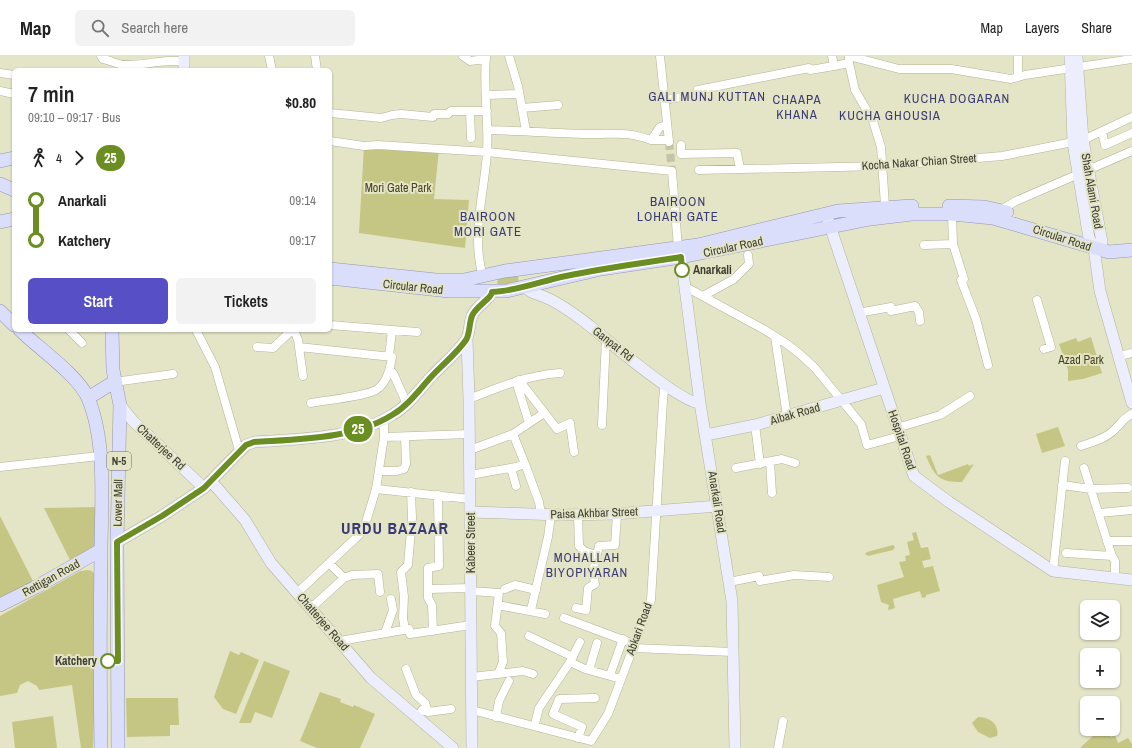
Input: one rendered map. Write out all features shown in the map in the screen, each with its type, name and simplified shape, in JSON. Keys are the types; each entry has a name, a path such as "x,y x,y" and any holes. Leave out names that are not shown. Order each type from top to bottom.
{"main road":[{"path":"0,161 12,158"},
{"path":"0,184 12,189"},
{"name":"Circular Road","path":"332,278 449,291 492,292 526,287 680,253 830,227 852,216 885,206 968,206 1001,210 1095,243 1109,252 1132,250"},
{"name":"Circular Road","path":"332,269 448,281 464,280 520,270 680,253 826,214 852,216 952,214 1004,220 1095,243 1111,245 1132,242"},
{"path":"0,222 12,220"},
{"path":"520,270 524,276 526,287"},
{"path":"486,276 492,292"},
{"path":"0,311 12,322"},
{"name":"N-5","path":"22,332 65,371 88,398"},
{"name":"Lower Mall","path":"112,332 114,382 120,405 117,542 118,748"},
{"path":"88,398 114,382"},
{"name":"Lower Mall","path":"88,398 98,432 102,480 99,661 101,748"},
{"name":"Rettigan Road","path":"0,605 101,550"},
{"path":"79,562 93,565 100,578"},
{"path":"99,661 118,661"}],"street":[{"path":"101,56 103,59 116,64 131,65 173,60 184,62"},
{"path":"269,56 272,68"},
{"path":"315,56 317,68"},
{"path":"463,56 470,61 486,58 487,152 478,243 479,262 486,276"},
{"path":"509,56 519,94 526,131"},
{"path":"487,130 589,134 620,132 636,134 650,140 669,141 660,56"},
{"path":"832,56 834,66"},
{"path":"1018,56 1018,76"},
{"name":"Shah Alami Road","path":"1070,56 1075,64 1078,142 1095,243 1100,291 1120,356 1132,403"},
{"path":"664,100 699,94 698,90 809,68 810,70 834,66 849,58 870,58 899,69 951,69 1011,78 1075,64 1116,59 1132,59"},
{"path":"849,58 855,90 873,121 881,147 885,206"},
{"path":"0,73 12,75"},
{"path":"0,91 12,94"},
{"path":"487,95 519,94"},
{"path":"522,108 558,106"},
{"path":"332,113 381,118 401,114 433,117 434,114 448,114 451,111 487,111"},
{"path":"470,111 470,138"},
{"name":"Kocha Nakar Chian Street","path":"699,170 883,166 1002,156 1078,142 1132,117"},
{"path":"650,140 660,127 667,125"},
{"path":"1102,132 1105,145 1132,133"},
{"path":"332,141 364,146 378,145 487,152 672,171 680,253"},
{"path":"681,145 681,154 736,153 740,169"},
{"path":"1001,210 1016,201 1132,151"},
{"name":"Hospital Road","path":"826,214 914,476 923,484 1053,571 1132,580"},
{"path":"952,214 953,244 964,279 961,280 976,319 988,365"},
{"path":"924,245 953,244"},
{"name":"Anarkali Road","path":"680,253 700,403 718,506 732,601 736,748"},
{"path":"703,296 718,290 734,279 749,264 748,255"},
{"path":"684,286 787,344 815,368 861,424 867,445 940,415 970,396"},
{"name":"Ganpat Rd","path":"526,287 530,292 547,298 562,306 667,386 695,403 700,403"},
{"path":"117,542 162,516 207,485 239,450 254,442 311,438 353,430 393,415 407,404 467,339 473,312 480,304 491,296 492,292"},
{"path":"1037,300 1051,347 1044,349"},
{"path":"858,313 886,307 891,307 891,311 915,306 919,312 920,321"},
{"path":"332,325 417,332"},
{"path":"389,357 392,330"},
{"path":"71,332 82,343"},
{"path":"197,332 215,367 239,450"},
{"path":"257,347 273,348 291,332"},
{"path":"294,332 299,347 303,376"},
{"path":"775,337 787,416"},
{"name":"Kabeer Street","path":"467,339 470,434 472,748"},
{"path":"602,425 606,339"},
{"path":"299,347 392,357 390,370 384,381 375,390 360,395 311,403"},
{"path":"1120,356 1132,353"},
{"path":"390,370 393,373 407,404"},
{"path":"469,398 517,380 545,374 560,373"},
{"path":"114,382 173,374"},
{"path":"517,380 557,429 570,424 574,452"},
{"path":"517,380 529,423"},
{"name":"Abkari Road","path":"472,710 591,741 608,714 650,600 663,401 664,390 667,386"},
{"name":"Aibak Road","path":"706,434 755,425 884,388"},
{"name":"Chatterjee Rd","path":"120,405 133,421 207,485"},
{"path":"470,450 513,434 544,413"},
{"path":"1081,446 1107,436 1114,431 1122,420 1132,414"},
{"path":"297,593 359,535 366,522 376,489 384,437 384,419"},
{"path":"755,425 760,464"},
{"path":"384,437 470,434"},
{"path":"513,434 539,502 546,515 548,537 531,610"},
{"path":"379,471 397,471 404,469 406,464 405,436"},
{"path":"0,467 99,456"},
{"path":"736,468 782,459 794,463"},
{"path":"1053,571 1065,461"},
{"path":"770,462 772,493"},
{"path":"470,475 525,464"},
{"path":"511,468 516,486"},
{"path":"1084,468 1107,541 1115,561 1115,578"},
{"name":"Chatterjee Road","path":"207,485 245,520 271,563 340,640 371,678 416,718 453,748"},
{"path":"1062,485 1091,489 1128,488"},
{"path":"376,489 470,499"},
{"path":"405,630 403,618 404,597 401,572 408,565 412,518 411,492"},
{"path":"433,631 432,605 428,598 428,568 439,566 438,495"},
{"name":"Paisa Akhbar Street","path":"470,512 578,515 617,514 718,506"},
{"path":"1099,513 1132,510"},
{"path":"576,608 586,610 588,588 595,584 593,571 599,546 615,545 617,514"},
{"path":"578,515 579,546 584,552 596,555"},
{"path":"1107,541 1132,541"},
{"path":"1066,553 1112,556"},
{"path":"329,563 344,578"},
{"path":"311,608 344,578 352,575 378,574 380,592"},
{"path":"729,582 760,576 760,581 794,575 829,578"},
{"path":"505,589 515,585 536,590"},
{"path":"428,589 499,592 495,626 501,633 503,662 498,674"},
{"path":"385,633 393,610 391,599"},
{"path":"503,606 531,610 545,614"},
{"path":"564,618 623,639 633,646 733,652"},
{"path":"340,640 409,629 410,634 471,625"},
{"path":"529,636 589,670 610,675 621,680"},
{"path":"610,675 623,639"},
{"path":"536,720 539,708 571,659 580,642"},
{"path":"589,670 598,643"},
{"path":"406,669 416,695 424,703 428,712"},
{"path":"472,677 524,671 533,674"},
{"path":"496,717 499,701 509,682"},
{"path":"578,738 582,727 553,714 560,699 595,698"},
{"path":"416,718 422,710 428,712 451,709"},
{"path":"778,748 783,722"}],"green space":[{"name":"Mori Gate Park","path":"364,146 439,149 434,199 469,200 465,248 359,233"},
{"path":"518,276 519,284 497,285 498,277"},
{"name":"Azad Park","path":"1091,337 1102,373 1083,379 1068,381 1068,370 1059,344 1076,338 1078,342"},
{"path":"1058,427 1065,446 1042,453 1036,434"},
{"path":"930,455 938,475 968,464 969,466 974,464 962,482 948,481 939,477 932,469 926,456"},
{"path":"101,507 101,550 73,566 44,508"},
{"path":"0,516 36,587 0,601"},
{"path":"916,532 921,548 928,547 931,559 922,561 924,568 933,566 940,591 926,595 926,597 922,598 920,591 893,599 895,608 889,610 889,605 881,602 877,585 904,577 899,562 906,561 905,556 910,555 907,542 914,540 912,533"},
{"path":"893,545 895,547 893,550 868,556 865,554 867,552"},
{"path":"80,571 92,571 98,579 93,748 81,748 72,685 39,690 37,686 28,681 20,685 17,693 0,696 0,616"},
{"path":"230,651 239,655 241,652 259,660 236,714 223,709 214,697"},
{"path":"264,661 290,671 272,718 255,712 251,723 239,723"},
{"path":"320,692 341,699 340,702 353,707 354,705 375,714 360,748 317,748 300,741"},
{"path":"126,698 178,698 179,725 170,725 170,736 127,737"},
{"path":"53,716 57,748 15,748 12,722"},
{"path":"978,717 986,718 993,722 997,728 997,736 990,738 978,732 972,723"},
{"path":"1093,736 1115,736 1118,743 1128,738 1132,744 1132,748 1080,748"}],"tunnel":[{"path":"669,142 672,171"}],"bus line":[{"name":"25","path":"108,661 118,661 117,542 162,516 204,488 239,450 246,445 254,442 311,438 353,430 374,424 393,415 409,402 431,376 467,339 473,312 484,300 492,295 492,292 526,287 551,279 601,269 681,257 682,270"}],"place":[{"name":"Anarkali","path":"682,270"},
{"name":"Katchery","path":"108,661"}],"district":[{"name":"GALI MUNJ KUTTAN","path":"707,96"},
{"name":"KUCHA DOGARAN","path":"957,98"},
{"name":"CHAAPA KHANA","path":"797,106"},
{"name":"KUCHA GHOUSIA","path":"890,115"},
{"name":"BAIROON LOHARI GATE","path":"678,208"},
{"name":"BAIROON MORI GATE","path":"488,224"},
{"name":"URDU BAZAAR","path":"395,528"},
{"name":"MOHALLAH BIYOPIYARAN","path":"587,564"}]}
